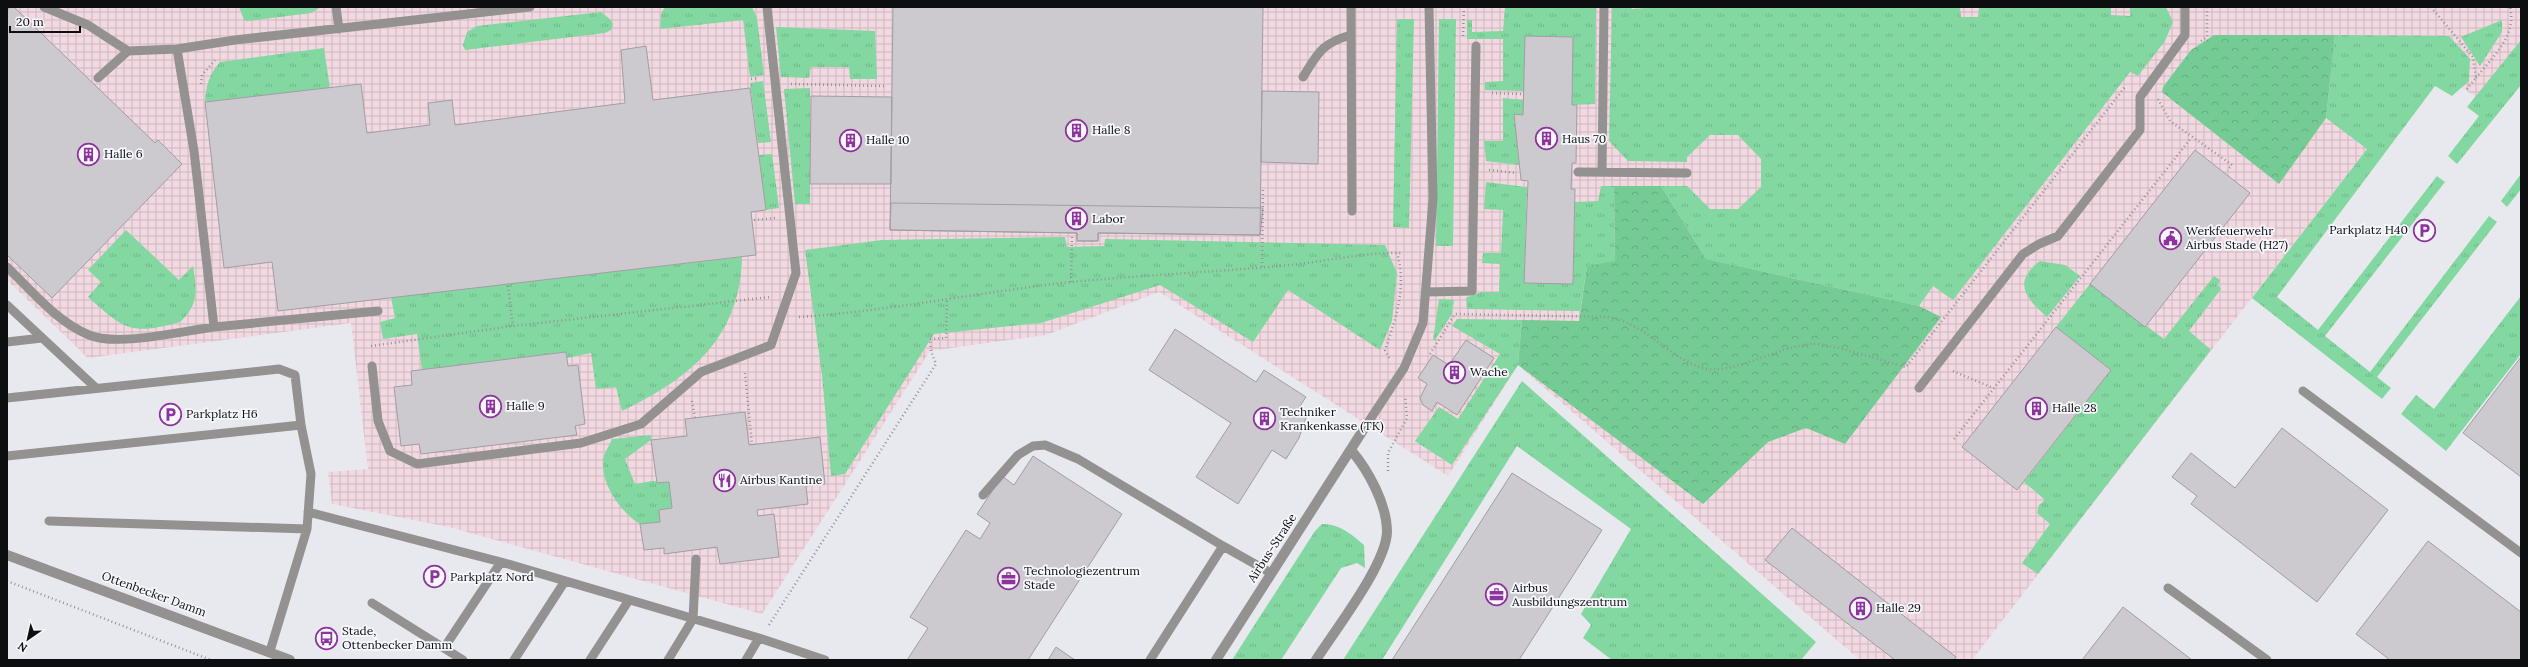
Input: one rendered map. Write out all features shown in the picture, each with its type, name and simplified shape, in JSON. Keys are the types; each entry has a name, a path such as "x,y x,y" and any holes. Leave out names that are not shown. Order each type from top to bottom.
{"street":[{"name":"Airbus-Straße","path":"1216,660 1367,424"},
{"path":"1316,660 1379,562 1387,532 1380,501 1369,475 1351,450"},
{"name":"Ottenbecker Damm","path":"7,554 270,651 290,660"}],"lane":[{"path":"44,7 88,25 128,51 177,49 530,7"},
{"path":"336,7 339,29"},
{"path":"372,366 378,421 390,451 417,464 580,443 641,424 701,372 771,345 796,273 767,7"},
{"path":"1351,7 1352,211"},
{"path":"1367,424 1412,352 1423,323 1433,199 1429,7"},
{"path":"1602,172 1604,7"},
{"path":"1919,388 2024,254 2039,244 2058,236 2140,130 2140,97 2185,35 2185,7"},
{"path":"1303,77 1317,55 1333,40 1351,35"},
{"path":"1426,292 1472,291 1476,46"},
{"path":"177,49 194,151 214,327"},
{"path":"98,78 128,51"},
{"path":"1578,172 1687,173"},
{"path":"7,267 61,319 90,336 116,340 214,327 378,311"},
{"path":"7,305 96,388"},
{"path":"7,342 42,338"},
{"path":"7,398 279,369 295,375 301,425 311,474 307,529 270,651"},
{"path":"2303,391 2521,553"},
{"path":"7,456 301,425"},
{"path":"983,495 1018,455 1033,446 1045,445 1078,459 1271,573"},
{"path":"308,512 501,562 759,638 825,660"},
{"path":"49,522 307,529"},
{"path":"1150,660 1223,546"},
{"path":"668,660 693,619 696,559"},
{"path":"444,648 501,562"},
{"path":"514,660 565,581"},
{"path":"2168,588 2267,660"},
{"path":"590,660 629,600"},
{"path":"372,603 463,660"},
{"path":"746,660 759,638"}],"path":[{"path":"2207,7 2207,37"},
{"path":"2431,7 2473,57 2476,78"},
{"path":"2466,90 2510,33 2513,20 2510,7"},
{"path":"200,88 202,75 216,59 221,57"},
{"path":"775,83 885,86"},
{"path":"1427,358 1455,314 1462,314 1610,317 1632,324 1676,354 1703,368 1731,369 1757,357 1812,344 1906,367 2127,85"},
{"path":"2158,101 2170,121 2191,138 2232,165 2227,170"},
{"path":"1954,439 2191,138"},
{"path":"1262,267 1263,188"},
{"path":"754,220 783,217"},
{"path":"1071,282 1072,237"},
{"path":"1387,361 1389,357 1385,350 1396,318 1401,295 1402,268 1398,253"},
{"path":"780,318 843,314 946,298 1071,282 1262,267 1402,253"},
{"path":"508,286 513,326"},
{"path":"768,304 773,290"},
{"path":"371,346 513,326 770,297"},
{"path":"769,626 936,364 930,351 930,339 946,338 946,298"},
{"path":"752,445 744,376 753,352"},
{"path":"7,581 211,660"}],"shaded area":[{"path":"7,7 2521,7 2521,40 2477,98 2431,66 1972,660 1860,660 1518,365 1448,476 1159,292 1046,335 930,351 762,614 449,527 332,504 328,472 368,469 351,323 88,358 7,280"}],"green space":[{"path":"239,7 321,7 311,13 247,21 244,20"},
{"path":"665,7 752,7 757,18 764,75 750,77 743,20 660,29 661,14"},
{"path":"1505,7 1596,7 1595,104 1572,105 1573,37 1525,36 1524,91 1485,90 1485,82 1503,81 1503,39 1467,39 1467,20 1472,20 1472,32 1503,31"},
{"path":"1612,7 1631,7 1632,9 1659,7 1960,7 1961,17 1978,17 1979,7 2111,7 2111,15 2130,16 2130,7 2166,7 2173,22 2165,41 2138,76 2130,72 1953,300 1933,286 1919,306 1706,259 1661,186 1687,186 1710,209 1738,209 1761,187 1761,159 1738,135 1710,135 1687,157 1687,162 1628,161 1609,141"},
{"path":"601,12 611,20 613,25 611,30 605,33 465,50 463,45 467,32 477,26"},
{"path":"1397,19 1414,19 1409,228 1393,227"},
{"path":"1439,19 1456,19 1453,246 1436,246"},
{"path":"2502,20 2502,32 2480,66 2461,37"},
{"path":"776,27 875,31 877,79 850,79 849,67 811,67 809,78 781,77"},
{"path":"2214,35 2335,35 2326,118 2279,184 2162,92 2163,87 2191,50"},
{"path":"2335,35 2449,36 2470,59 2469,81 2452,96 2435,86 2277,297 2318,330 2437,176 2445,182 2325,336 2370,372 2489,216 2497,222 2377,377 2391,388 2382,399 2252,298 2367,149 2326,118"},
{"path":"2521,40 2521,85 2457,164 2448,156 2479,116 2467,107"},
{"path":"324,48 330,88 205,102 209,80 213,71 220,62"},
{"path":"763,81 771,142 758,143 750,83"},
{"path":"810,88 810,204 795,204 784,89"},
{"path":"1503,98 1524,100 1523,115 1514,114 1519,165 1486,161 1484,141 1503,141"},
{"path":"772,154 779,208 766,210 759,155"},
{"path":"2521,174 2521,189 2507,207 2501,201"},
{"path":"1486,182 1527,187 1524,283 1573,284 1575,202 1598,201 1601,186 1614,186 1615,262 1587,266 1580,311 1467,309 1466,298 1481,292 1499,292 1500,264 1482,263 1483,253 1501,253 1503,210 1484,209"},
{"path":"1614,186 1661,186 1706,259 1919,306 1941,317 1845,444 1806,428 1768,442 1703,504 1518,365 1522,320 1579,321 1587,266 1615,261"},
{"path":"126,230 179,280 193,266 196,290 194,303 186,316 180,322 150,328 138,329 129,327 120,323 88,297 101,282 88,270"},
{"path":"1065,237 1067,247 1104,246 1105,239 1385,245 1397,273 1392,321 1380,350 1288,290 1253,342 1160,285 1041,323 934,334 845,474 831,476 822,375 805,250 882,240"},
{"path":"742,257 739,286 732,311 721,333 707,352 669,385 622,411 616,387 596,389 591,353 567,358 566,352 422,370 417,334 383,339 380,322 395,318 391,297"},
{"path":"2040,261 2065,265 2080,276 2047,317 2028,297 2024,283 2026,276 2031,269"},
{"path":"2214,276 2220,280 2218,285 2221,289 2189,331 2211,350 2038,574 2022,563 2050,524 2037,513 2039,505 2045,500 2024,482 2111,370 2056,327 2090,284 2164,339"},
{"path":"2521,296 2521,354 2446,451 2401,414 2416,395 2434,409"},
{"path":"1439,299 1454,300 1452,314 1435,340 1433,340"},
{"path":"1457,319 1522,320 1518,365 1452,465 1415,441 1439,407 1458,419 1500,354 1452,326"},
{"path":"1522,381 1816,642 1801,660 1612,660 1583,638 1591,625 1581,614 1631,529 1517,446 1382,660 1343,660"},
{"path":"651,435 651,440 625,459 635,484 652,481 669,482 672,508 659,510 660,522 640,524 626,513 613,496 605,478 603,459 612,439"},
{"path":"1322,524 1328,524 1340,528 1364,545 1365,568 1357,563 1341,568 1281,660 1232,660 1315,531"}],"building":[{"name":"Halle 6","path":"14,7 155,143 158,140 182,164 52,298 7,255 7,10"},
{"name":"Halle 8","path":"893,7 1263,7 1260,235 1098,233 1098,241 1077,241 1077,233 890,230"},
{"name":"Haus 70","path":"1525,36 1573,37 1572,105 1577,105 1576,163 1572,163 1571,189 1575,189 1573,284 1524,283 1528,181 1521,180 1514,114 1523,115"},
{"path":"646,46 653,100 750,88 766,210 751,212 756,255 278,311 272,262 224,268 205,102 361,84 367,133 430,125 428,103 452,100 455,125 625,103 621,50"},
{"path":"1262,91 1319,92 1318,164 1261,162"},
{"name":"Halle 10","path":"811,96 892,97 891,184 810,184"},
{"name":"Werkfeuerwehr Airbus Stade (H27)","path":"2195,150 2250,193 2145,327 2090,284"},
{"name":"Labor","path":"891,203 1263,208 1260,235 1098,233 1098,241 1077,241 1077,233 890,230"},
{"name":"Halle 28","path":"2056,327 2111,370 2017,490 1962,447"},
{"name":"Techniker Krankenkasse (TK)","path":"1175,329 1256,382 1264,370 1306,397 1298,409 1307,415 1299,438 1286,459 1272,450 1238,504 1196,477 1231,423 1149,370"},
{"name":"Wache","path":"1466,340 1494,358 1457,415 1437,402 1432,411 1423,405 1420,398 1427,384 1418,378 1433,355 1449,365"},
{"name":"Halle 9","path":"566,352 568,366 578,365 585,424 575,426 577,435 421,454 419,444 401,446 394,387 412,385 411,371"},
{"path":"2521,357 2521,477 2463,433"},
{"path":"745,412 749,445 820,437 825,484 806,486 808,504 757,510 758,516 774,514 779,557 720,564 717,547 664,554 664,548 644,550 640,524 660,522 659,510 672,508 669,482 657,483 651,440 687,436 685,419"},
{"path":"2282,428 2388,510 2317,602 2191,504 2197,496 2172,477 2191,453 2235,488"},
{"name":"Technologiezentrum Stade","path":"1033,456 1122,514 1028,660 907,660 928,628 910,617 966,530 980,539 990,523 977,514 1002,476 1014,485"},
{"name":"Airbus Ausbildungszentrum","path":"1512,473 1602,530 1519,660 1392,660"},
{"name":"Halle 29","path":"1792,528 1956,657 1954,660 1895,660 1765,560"},
{"path":"2428,541 2521,612 2521,660 2390,660 2356,634"},
{"path":"2123,607 2192,660 2082,660"},
{"path":"1056,647 1075,660 1048,660"}],"place":[{"name":"Halle 8","path":"1076,130"},
{"name":"Haus 70","path":"1546,139"},
{"name":"Halle 10","path":"851,140"},
{"name":"Halle 6","path":"89,154"},
{"name":"Labor","path":"1076,219"},
{"name":"Parkplatz H40","path":"2424,230"},
{"name":"Werkfeuerwehr Airbus Stade (H27)","path":"2170,238"},
{"name":"Wache","path":"1454,372"},
{"name":"Halle 9","path":"490,406"},
{"name":"Halle 28","path":"2037,408"},
{"name":"Parkplatz H6","path":"170,414"},
{"name":"Techniker Krankenkasse (TK)","path":"1265,419"},
{"name":"Airbus Kantine","path":"725,480"},
{"name":"Parkplatz Nord","path":"434,577"},
{"name":"Technologiezentrum Stade","path":"1008,578"},
{"name":"Airbus Ausbildungszentrum","path":"1497,595"},
{"name":"Halle 29","path":"1861,608"},
{"name":"Stade, Ottenbecker Damm","path":"326,638"}]}
